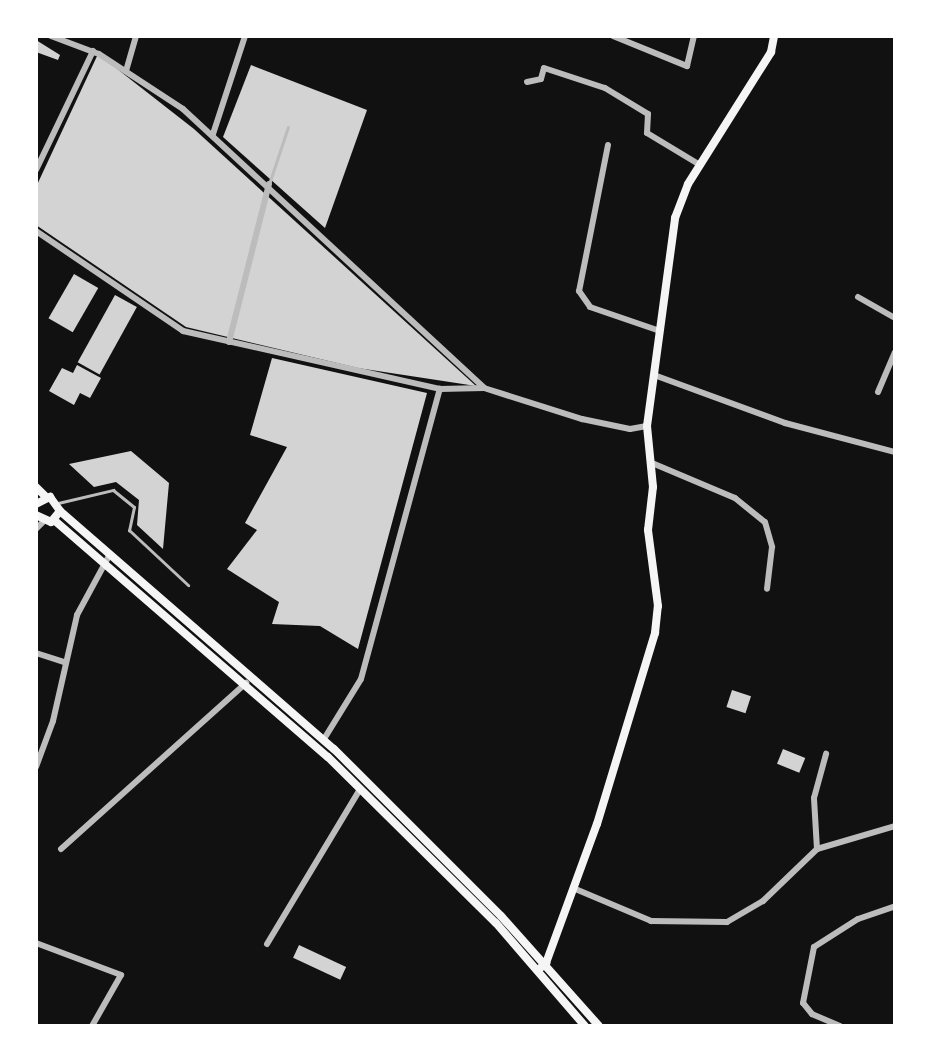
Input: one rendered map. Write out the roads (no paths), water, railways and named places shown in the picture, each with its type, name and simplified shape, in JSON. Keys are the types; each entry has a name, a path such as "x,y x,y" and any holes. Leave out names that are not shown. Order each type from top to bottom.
{"main road":[{"path":"538,970 546,963 573,888 655,633 658,606 648,530 651,463 647,426 675,218 700,165 771,52 774,36"},
{"path":"36,487 59,507 107,557 360,789 538,970 585,1026"},
{"path":"36,503 46,497"},
{"path":"54,520 59,507"},
{"path":"36,515 43,522 54,520 107,557 324,740 546,963 599,1026"}],"street":[{"path":"51,36 93,51 126,71 213,134 269,184 484,388"},
{"path":"126,71 136,36"},
{"path":"213,134 245,36"},
{"path":"613,36 687,66 694,36"},
{"path":"36,170 93,51"},
{"path":"527,82 541,79 544,68 605,88 648,114 647,133 700,165"},
{"path":"608,145 579,291 590,307 660,331"},
{"path":"229,342 269,184"},
{"path":"36,231 173,325 229,342 440,389 484,388 582,419 630,429 647,426"},
{"path":"858,297 895,318"},
{"path":"878,392 895,352"},
{"path":"654,375 785,423 895,452"},
{"path":"324,740 361,680 440,389"},
{"path":"651,463 735,498 765,522 772,547 767,589"},
{"path":"36,529 43,522"},
{"path":"36,767 54,721 63,662 77,615 107,557"},
{"path":"36,653 63,662"},
{"path":"61,849 246,683"},
{"path":"817,849 814,798 826,754"},
{"path":"267,944 360,789"},
{"path":"573,888 651,921 726,922 763,901 817,849 895,826"},
{"path":"840,1026 812,1014 803,1003 814,946 858,920 895,906"},
{"path":"36,943 121,975 92,1026"}],"lane":[{"path":"269,184 288,126"},
{"path":"59,507 113,490 134,507 129,530 188,585"}]}
